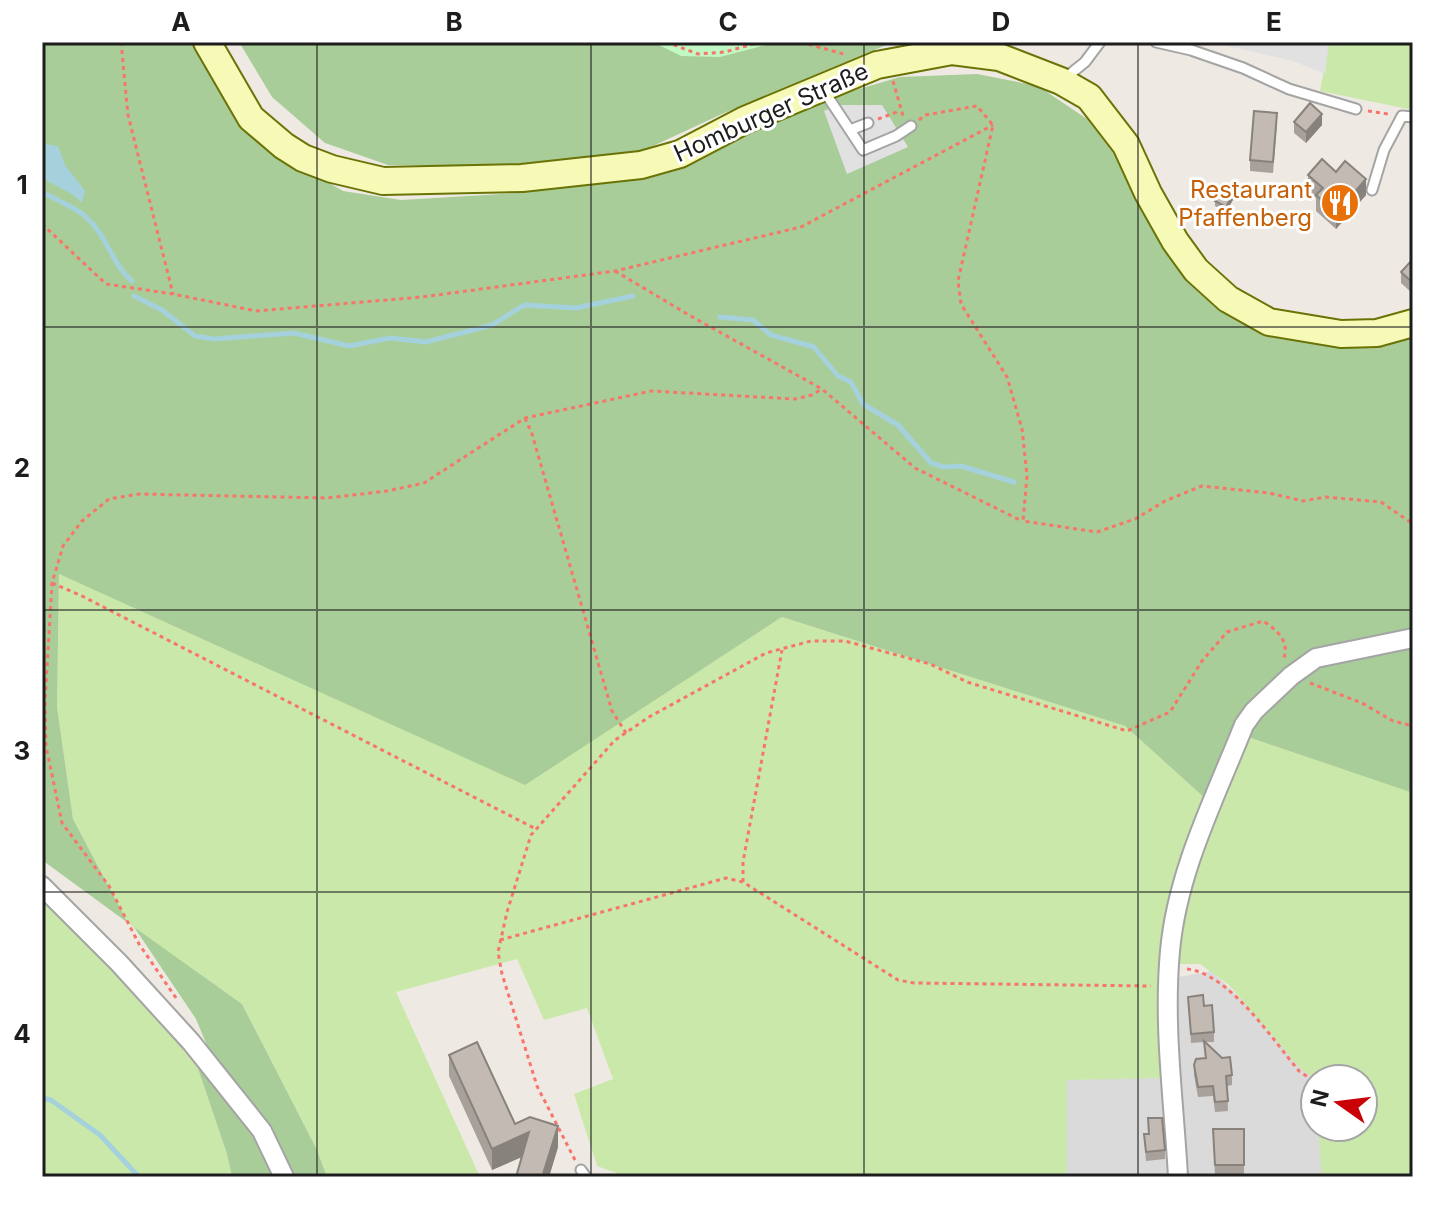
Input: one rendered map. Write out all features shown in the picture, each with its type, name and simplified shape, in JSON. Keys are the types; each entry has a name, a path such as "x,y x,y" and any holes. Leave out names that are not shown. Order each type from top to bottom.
{"main road":[{"name":"Homburger Straße","path":"207,42 251,118 284,146 303,158 332,169 383,181 522,178 641,165 680,154 745,120 822,88 885,73 940,53 969,51 999,57 1061,81 1089,97 1126,145 1175,241 1196,270 1228,299 1269,322 1341,334 1377,333 1413,323"}],"street":[{"path":"1178,1177 1169,1082 1170,949 1185,872 1238,740 1254,711 1286,670 1316,658 1413,638"},
{"path":"42,886 119,963 191,1042 262,1131 284,1177"}],"lane":[{"path":"1061,81 1085,62 1100,42"},
{"path":"1156,42 1191,50 1243,68 1289,89 1356,109"},
{"path":"822,88 863,150 911,126"},
{"path":"1372,190 1384,150 1408,116"},
{"path":"850,130 868,123"}],"path":[{"path":"121,42 128,115 173,294"},
{"path":"666,42 698,54 725,52 760,42"},
{"path":"801,42 885,73 900,111 868,123"},
{"path":"911,126 925,115 977,106 993,125"},
{"path":"1356,109 1408,116"},
{"path":"42,224 106,284 256,311 422,297 615,271 801,227 993,125"},
{"path":"993,125 958,281 961,304 1007,377 1022,429 1027,476 1023,521"},
{"path":"615,271 822,389 915,468 1023,521 1097,532 1135,519 1165,501 1202,486 1269,493 1303,501 1326,497 1381,502 1413,524"},
{"path":"182,1008 139,944 109,886 62,823 46,746 45,702 52,583 63,546 82,521 109,499 139,494 327,498 424,483 525,418 651,391 795,399 822,389"},
{"path":"525,418 612,711 626,733"},
{"path":"52,583 536,829"},
{"path":"583,1174 537,1086 498,952 531,835 615,740 649,717 766,653 811,641 845,641 930,664 967,682 1127,731 1170,712 1202,661 1227,632 1263,621 1280,632 1286,653 1286,670 1362,703 1393,721 1413,726"},
{"path":"743,882 743,862 782,649"},
{"path":"500,940 726,878 743,882 898,980 914,983 1168,985 1187,969 1199,970 1226,985 1299,1071"}],"shaded area":[{"path":"1210,42 1329,42 1325,74 1293,61"},
{"path":"838,105 882,105 908,147 847,174 824,111"},
{"path":"1212,971 1305,1063 1299,1063 1299,1143 1322,1143 1324,1177 1060,1177 1067,1171 1067,1080 1161,1077 1159,996 1173,978"}],"green space":[{"path":"42,42 196,42 228,105 269,149 343,191 401,200 517,193 638,173 835,96 900,77 977,74 1038,86 1087,119 1238,316 1291,339 1355,348 1413,336 1413,633 1313,652 1268,689 1207,800 1125,726 782,617 525,785 59,574 57,707 73,819 128,923 42,860"},
{"path":"239,42 893,42 640,152 519,166 388,165 325,143 272,97"},
{"path":"653,42 778,42 720,57 681,56"},
{"path":"1329,42 1413,42 1413,110 1320,91"},
{"path":"59,574 525,784 782,617 1125,726 1207,800 1164,949 1159,996 1161,1078 1067,1080 1067,1171 1060,1177 627,1177 597,1166 574,1094 613,1079 587,1008 544,1020 517,959 396,992 480,1177 327,1177 317,1150 242,1004 128,923 73,819 57,707"},
{"path":"1413,644 1413,793 1248,737 1257,716 1318,662"},
{"path":"1248,737 1413,793 1413,1177 1322,1177 1319,1143 1379,1143 1379,1063 1299,1063 1299,1067 1228,984 1200,964 1177,964 1193,877"},
{"path":"42,894 191,1048 232,1177 42,1177"},
{"path":"134,927 242,1004 317,1150 327,1177 289,1177 215,1065 196,1019"},
{"path":"191,1048 259,1133 275,1177 232,1177"}],"water":[{"path":"42,146 58,146 65,165 85,191 82,203 42,178"}],"building":[{"path":"1310,103 1322,114 1306,132 1294,122"},
{"path":"1254,111 1277,113 1273,162 1250,160"},
{"path":"1322,159 1336,172 1345,161 1366,179 1336,213 1316,195 1323,188 1308,175"},
{"path":"1223,186 1234,192 1226,207 1215,201"},
{"path":"1413,259 1413,283 1401,272"},
{"path":"1203,995 1204,1006 1212,1005 1214,1032 1191,1034 1188,997"},
{"path":"1204,1041 1222,1058 1230,1057 1232,1075 1226,1076 1228,1101 1215,1102 1213,1086 1198,1087 1194,1065 1196,1059 1206,1058"},
{"path":"477,1042 515,1124 530,1117 558,1126 542,1177 516,1177 529,1132 492,1149 449,1055"},
{"path":"1148,1118 1162,1118 1165,1150 1146,1152 1144,1134 1149,1134"},
{"path":"1213,1129 1244,1129 1244,1165 1215,1165"}],"waterway":[{"path":"42,192 87,218 100,233 119,267 132,281"},
{"path":"134,296 162,310 195,336 214,339 294,333 349,346 390,338 426,342 492,325 524,305 576,308 633,296"},
{"path":"720,317 753,320 771,335 814,347 838,376 851,382 863,404 898,425 931,463 944,467 961,466 1014,482"},
{"path":"42,1098 51,1100 100,1135 139,1177"}],"place":[{"name":"Restaurant Pfaffenberg","path":"1340,203"}]}
